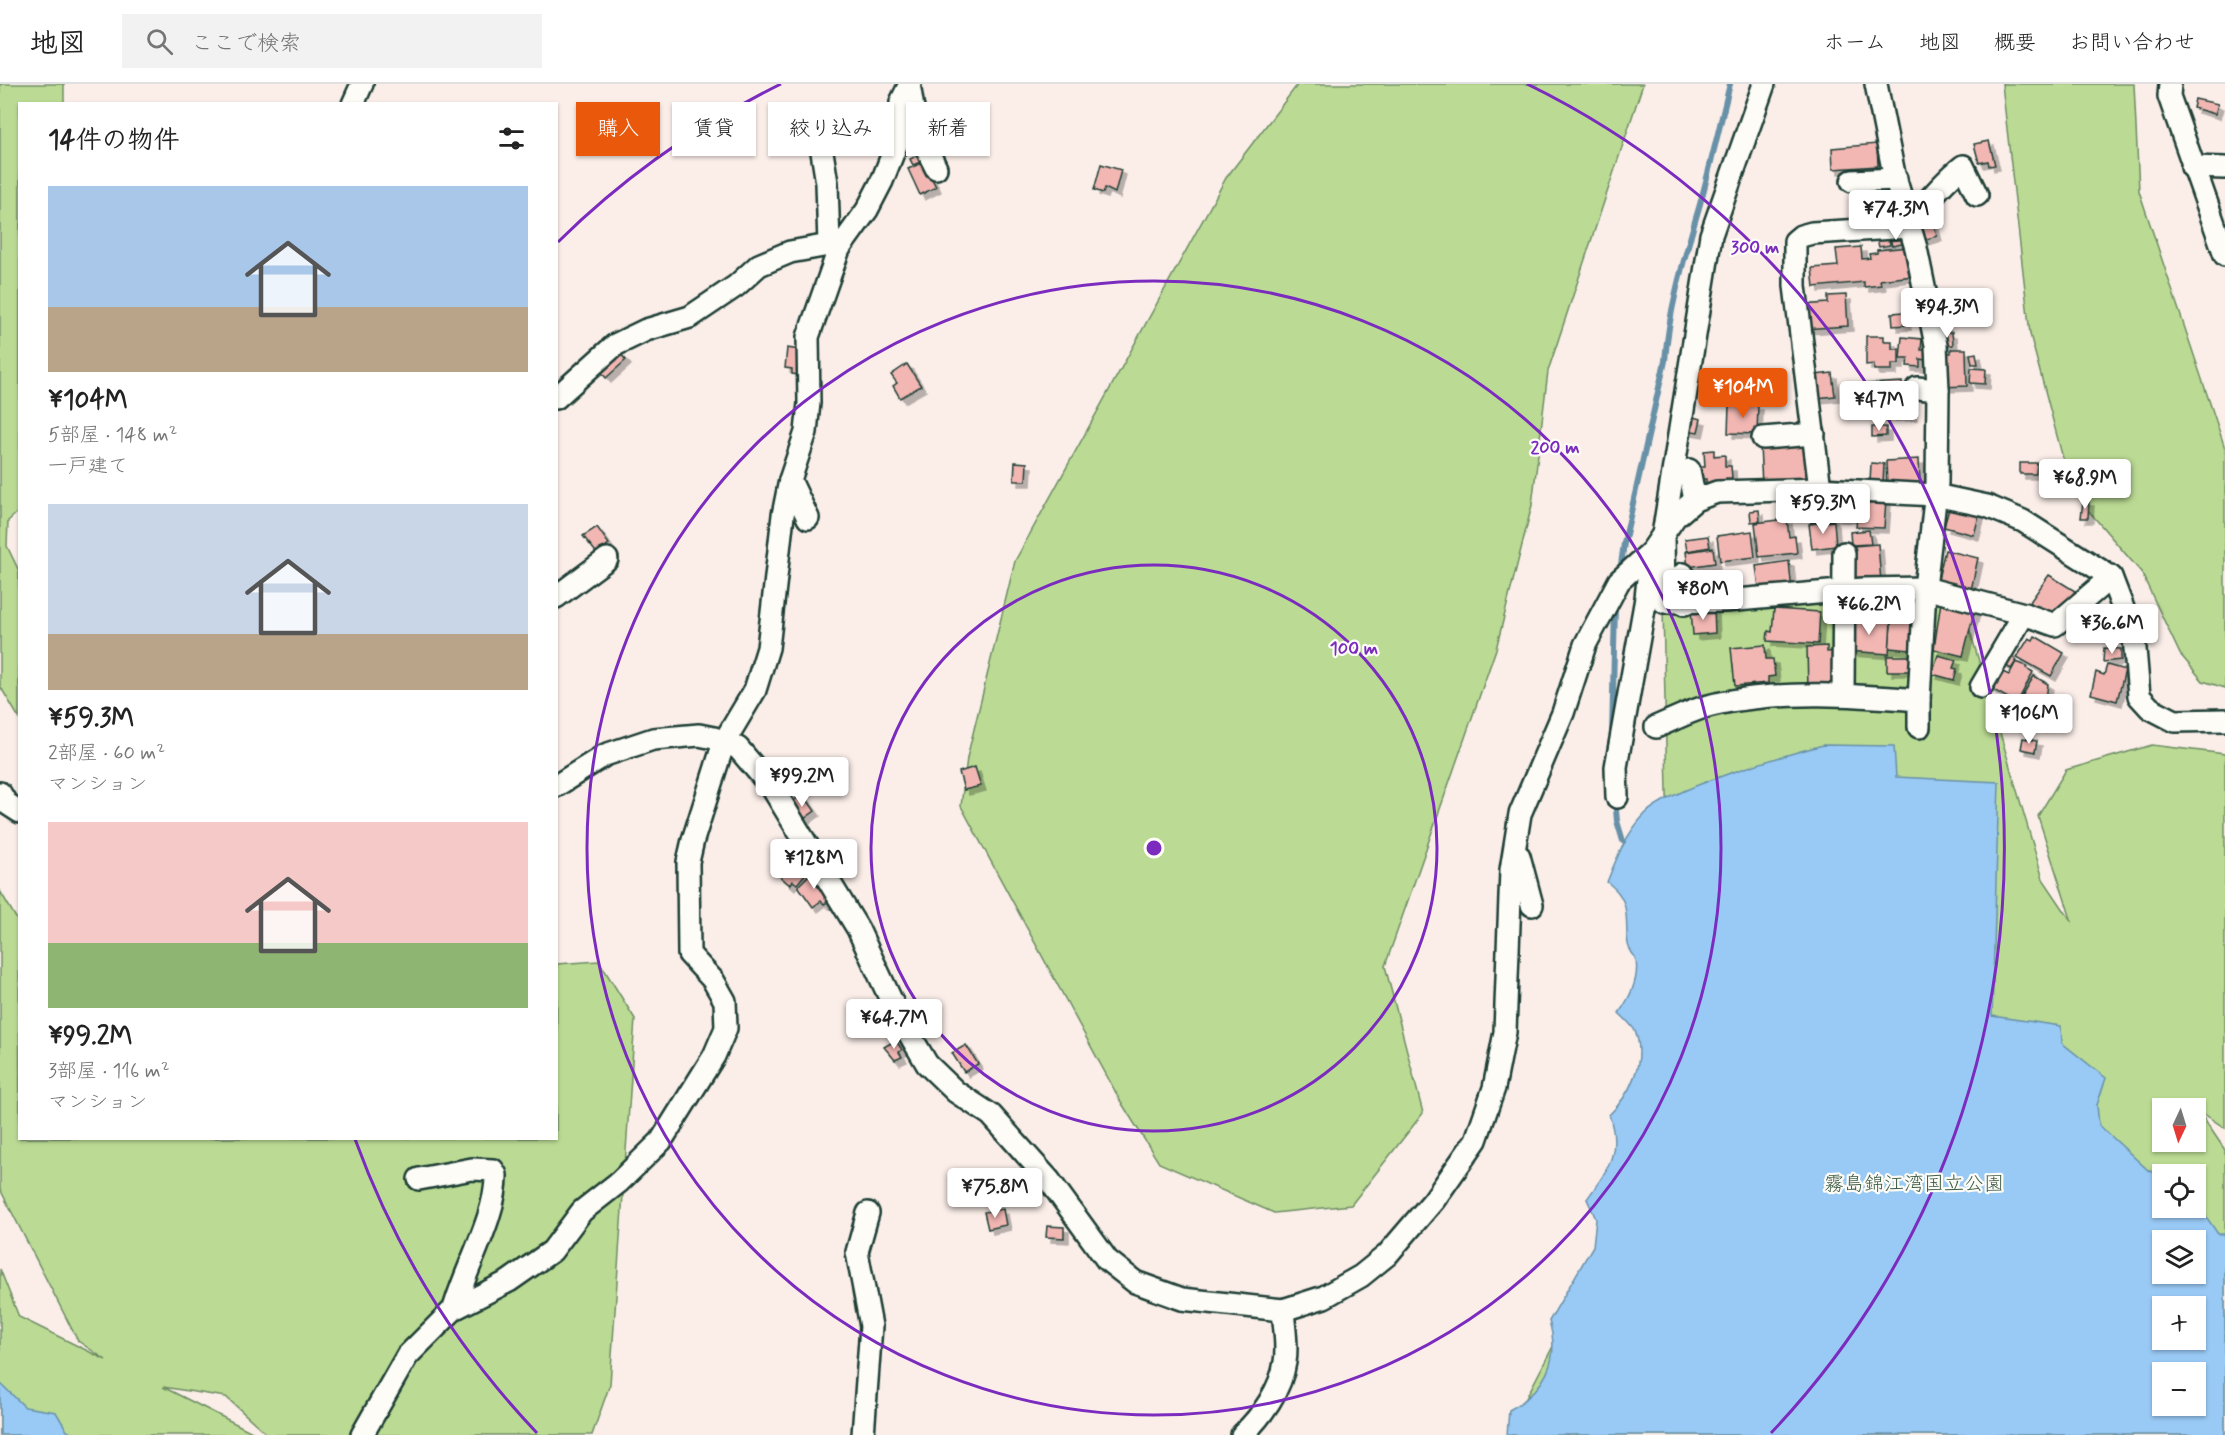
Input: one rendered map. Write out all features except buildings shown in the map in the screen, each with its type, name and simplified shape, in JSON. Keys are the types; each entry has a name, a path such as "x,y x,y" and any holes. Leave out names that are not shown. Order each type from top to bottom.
{"street":[{"path":"354,102 362,84"},
{"path":"910,84 916,127 936,168"},
{"path":"558,396 615,345 646,330 690,317 736,286 759,265 790,252 834,247 867,210 882,181 899,138 901,102 910,84"},
{"path":"1617,797 1616,767 1711,235 1764,84"},
{"path":"1876,84 1936,345 1928,389 1935,495 1926,588 1919,727"},
{"path":"2170,84 2169,96 2192,168 2225,255"},
{"path":"362,1435 407,1356 454,1309 509,1281 552,1251 582,1211 619,1182 661,1141 714,1056 726,1028 725,1001 713,980 690,954 688,862 724,742 755,690 768,648 783,515 790,480 806,432 809,404 808,337 834,247 823,156"},
{"path":"1820,489 1804,374 1795,286 1795,241 1801,236 1812,233 1909,224 1931,201 1949,177 1963,166 1977,195"},
{"path":"2192,168 2225,168"},
{"path":"1852,182 1896,179"},
{"path":"1763,438 1814,434"},
{"path":"1689,470 1695,500"},
{"path":"790,480 808,518"},
{"path":"558,785 605,755 653,739 699,735 724,742 743,752 772,789 858,929 897,1013 927,1064 956,1092 991,1115 1049,1180 1107,1260 1135,1282 1182,1299 1283,1310 1324,1297 1361,1276 1387,1255 1434,1200 1476,1140 1494,1088 1505,1032 1511,870 1520,814 1563,713 1585,645 1619,581 1657,544 1675,517 1695,500 1717,492 1820,489 1935,495 1987,506 2023,521 2111,577 2134,637 2139,696 2150,708 2175,721 2225,720"},
{"path":"1657,544 1664,603 1684,604 1863,589 1926,588 2024,614 2055,625 2111,577"},
{"path":"1843,694 1844,553"},
{"path":"558,596 607,559"},
{"path":"1683,574 1684,604"},
{"path":"1981,687 2024,614"},
{"path":"1656,727 1720,703 1767,697 1843,694 1919,700"},
{"path":"0,793 6,802 18,811"},
{"path":"1516,840 1532,905"},
{"path":"418,1179 472,1169 493,1170 496,1175 490,1213 462,1278 454,1309"},
{"path":"863,1435 871,1326 857,1252 868,1214"},
{"path":"1242,1435 1258,1419 1275,1389 1285,1362 1283,1310"}],"green space":[{"path":"0,84 64,84 64,102 18,102 18,512 8,521 7,546 18,569 18,716 0,686"},
{"path":"1298,84 1643,84 1548,371 1532,505 1496,649 1385,966 1423,1113 1351,1205 1274,1213 1159,1163 1121,1102 961,806 967,758 1015,561 1226,178"},
{"path":"2002,84 2134,84 2139,191 2225,448 2225,688 2203,681 2180,654 2141,572 2087,509 2070,485 2030,334"},
{"name":"霧島錦江湾国立公園","path":"1956,583 2043,879 2072,922 2038,816 2066,770 2152,745 2225,754 2225,1128 2206,1115 2206,1098 2152,1098 2152,1152 2206,1152 2206,1122 2225,1150 2225,1435 1507,1435 1674,1113 1663,608"},
{"path":"0,891 18,921 18,1140 558,1140 558,964 599,961 635,1019 610,1384 592,1435 268,1435 226,1397 163,1387 258,1435 0,1435 0,1269 19,1317 106,1360 78,1341 0,1189"}],"water":[{"name":"霧島錦江湾国立公園","path":"1823,745 1894,746 1896,777 1999,782 1992,1016 2061,1026 2062,1043 2106,1078 2097,1105 2099,1125 2152,1172 2152,1218 2206,1217 2218,1234 2225,1234 2225,1435 1507,1435 1509,1410 1532,1394 1547,1373 1553,1349 1549,1321 1593,1246 1596,1219 1587,1199 1611,1160 1614,1140 1609,1115 1624,1098 1638,1065 1638,1042 1635,1031 1619,1013 1632,989 1637,968 1628,944 1624,903 1621,896 1607,882 1623,846 1645,814 1658,804 1702,783"},
{"path":"0,1383 25,1407 56,1412 67,1431 75,1435 0,1435"}],"waterway":[{"path":"1620,572 1624,543 1665,361 1674,301 1730,84"},
{"path":"1612,736 1615,606"},
{"path":"1615,800 1617,821 1623,841"}]}
